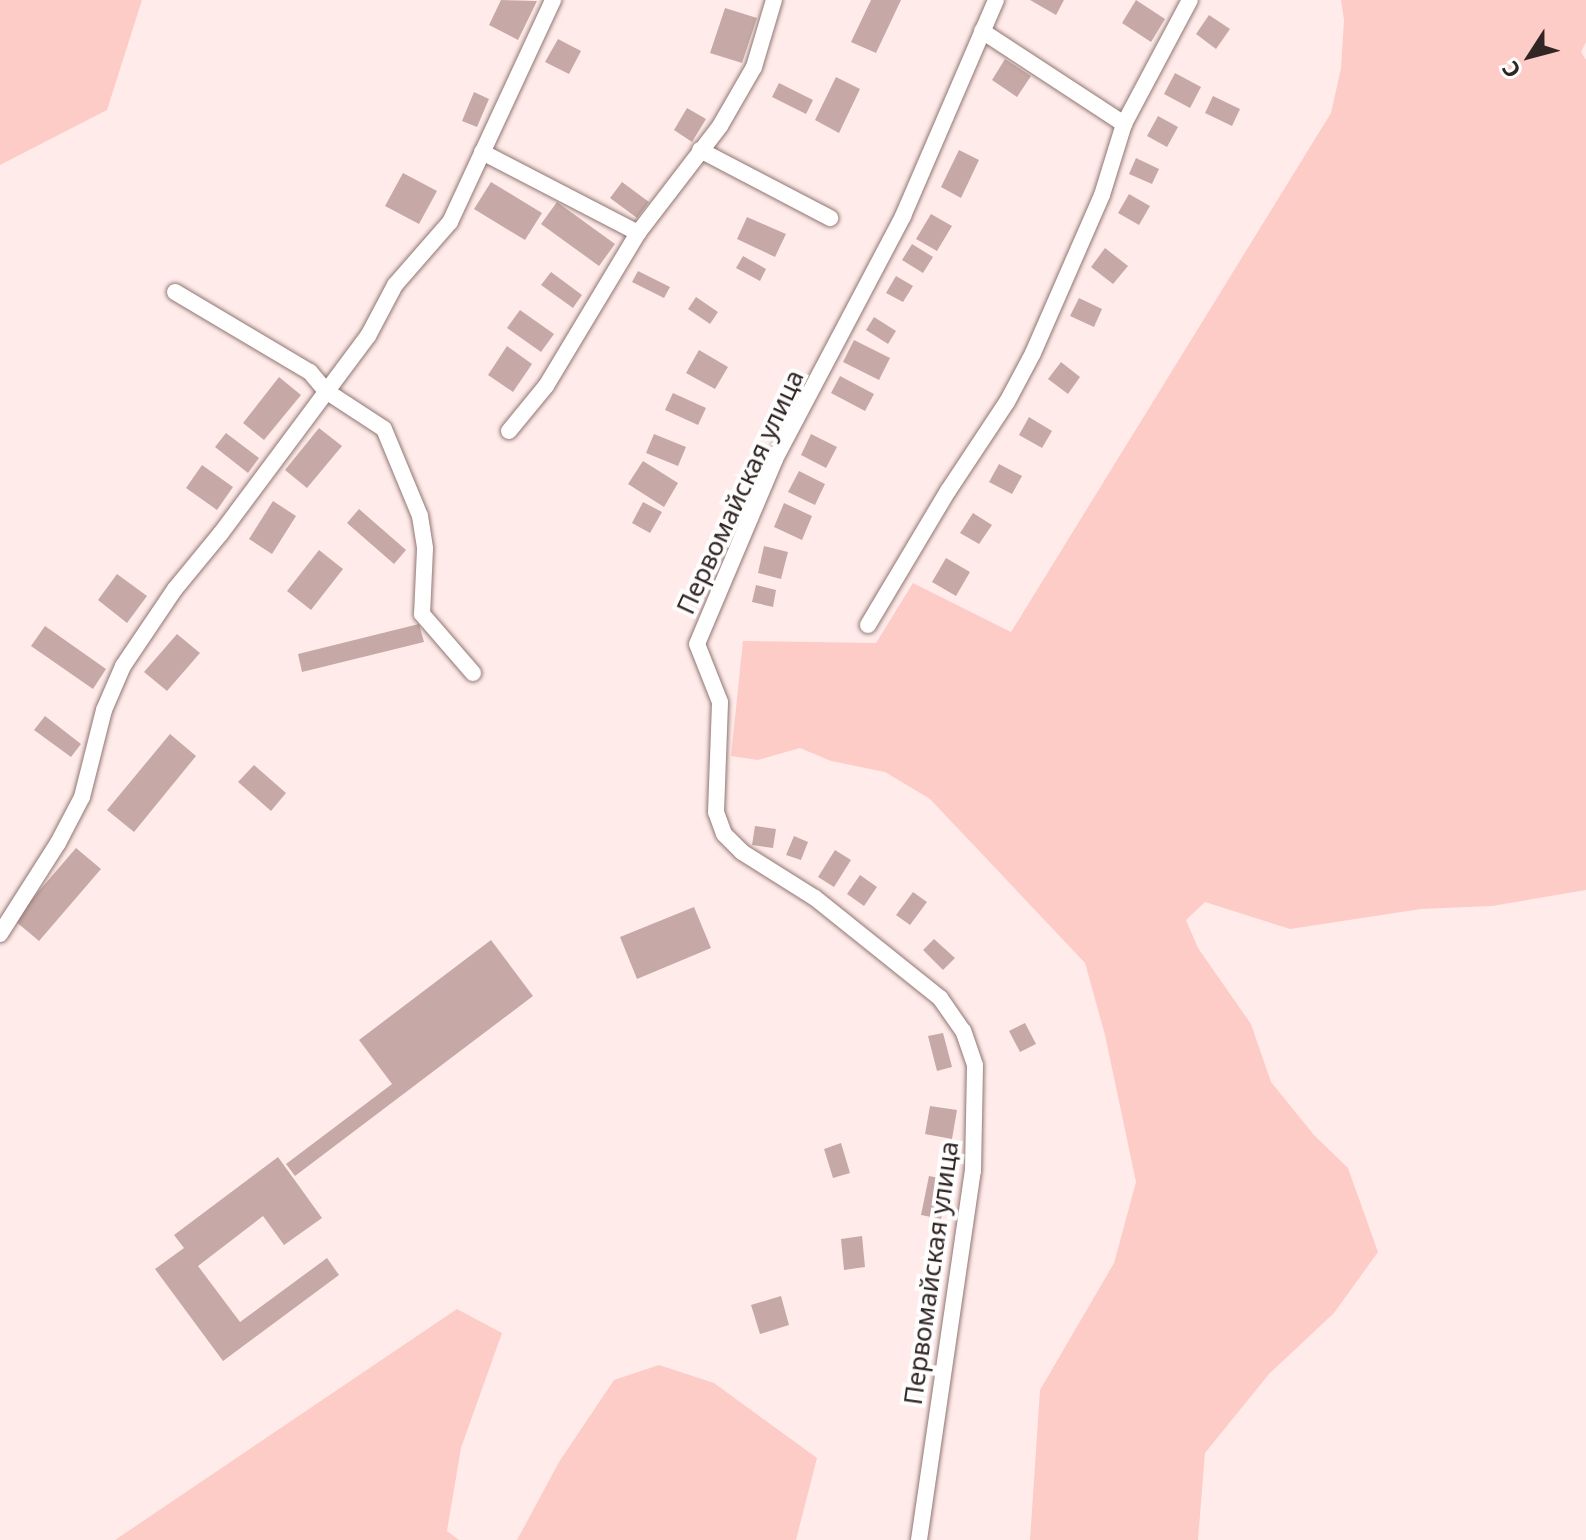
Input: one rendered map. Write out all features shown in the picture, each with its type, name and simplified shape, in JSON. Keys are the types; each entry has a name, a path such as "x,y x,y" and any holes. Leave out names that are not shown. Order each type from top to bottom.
{"street":[{"path":"0,934 58,843 82,797 104,710 123,666 175,589 221,533 368,336 395,285 450,222 553,0"},
{"path":"509,431 546,386 638,233 720,126 754,67 774,0"},
{"name":"Первомайская улица","path":"919,1540 973,1171 975,1065 963,1031 940,998 815,898 742,852 724,834 716,812 720,702 697,644 775,459 903,216 996,0"},
{"path":"868,625 1007,402 1033,353 1102,195 1124,124 1190,0"},
{"path":"982,31 1124,124"},
{"path":"700,150 830,218"},
{"path":"482,152 638,233"},
{"path":"175,292 310,372 326,391 384,429 420,516 425,549 422,614 473,673"}],"shaded area":[{"path":"0,0 142,0 107,110 0,165"},
{"path":"1341,0 1586,0 1586,42 1581,52 1586,60 1586,890 1492,906 1421,909 1290,929 1205,902 1186,920 1198,948 1251,1024 1271,1082 1314,1135 1348,1168 1378,1252 1334,1313 1269,1374 1205,1453 1198,1540 1030,1540 1040,1390 1114,1263 1136,1182 1105,1035 1085,963 930,799 885,772 831,761 800,748 758,760 731,756 743,641 876,643 913,583 1011,632 1331,113 1341,68 1344,20"},
{"path":"457,1309 502,1333 461,1448 447,1531 459,1540 115,1540"},
{"path":"659,1365 714,1383 817,1458 796,1540 517,1540 559,1462 614,1380"}],"building":[{"path":"501,0 537,1 518,40 489,25"},
{"path":"871,0 901,0 876,53 851,42"},
{"path":"1030,0 1064,0 1056,15"},
{"path":"1136,0 1165,19 1151,42 1122,23"},
{"path":"725,8 757,18 742,63 710,53"},
{"path":"1209,15 1230,29 1216,49 1196,34"},
{"path":"558,39 581,51 569,74 545,62"},
{"path":"1005,59 1031,76 1017,97 992,80"},
{"path":"1175,73 1201,87 1190,108 1164,94"},
{"path":"836,77 860,89 839,133 815,120"},
{"path":"779,83 813,100 806,114 772,97"},
{"path":"474,92 489,99 477,127 462,121"},
{"path":"1213,96 1240,109 1232,126 1205,113"},
{"path":"687,108 706,119 692,142 674,130"},
{"path":"1158,116 1178,127 1167,147 1147,136"},
{"path":"959,150 979,160 961,198 941,187"},
{"path":"1136,158 1159,169 1152,184 1129,174"},
{"path":"403,173 437,191 419,224 385,206"},
{"path":"491,182 542,213 525,240 474,209"},
{"path":"622,182 649,202 637,218 610,198"},
{"path":"1129,194 1150,206 1139,225 1118,213"},
{"path":"557,202 615,244 599,266 541,224"},
{"path":"931,214 952,226 937,251 916,239"},
{"path":"747,217 786,234 775,257 737,239"},
{"path":"912,244 933,257 923,273 902,260"},
{"path":"1105,248 1128,266 1113,284 1091,267"},
{"path":"743,256 766,269 760,281 736,268"},
{"path":"638,271 670,287 664,298 632,282"},
{"path":"551,272 582,295 573,308 541,285"},
{"path":"896,276 913,286 903,302 886,293"},
{"path":"696,297 718,312 710,324 688,309"},
{"path":"1079,298 1102,309 1094,327 1070,316"},
{"path":"520,310 554,334 541,352 507,328"},
{"path":"874,317 896,331 888,344 866,330"},
{"path":"854,340 890,358 879,380 843,362"},
{"path":"507,346 532,364 513,392 488,375"},
{"path":"699,350 728,367 715,389 686,373"},
{"path":"1061,362 1080,377 1068,394 1048,379"},
{"path":"840,376 874,394 865,411 831,393"},
{"path":"279,377 301,395 264,440 243,423"},
{"path":"673,393 706,408 698,425 665,410"},
{"path":"1029,417 1052,431 1042,448 1019,435"},
{"path":"319,428 342,446 307,488 285,470"},
{"path":"226,433 259,458 248,473 215,447"},
{"path":"654,434 686,447 678,466 646,453"},
{"path":"811,434 837,447 826,468 801,455"},
{"path":"643,461 678,483 664,507 628,484"},
{"path":"999,464 1022,476 1012,494 989,482"},
{"path":"202,465 233,487 217,510 186,488"},
{"path":"799,471 825,484 815,505 788,492"},
{"path":"273,501 296,516 272,554 249,539"},
{"path":"643,502 662,512 650,533 632,523"},
{"path":"784,503 812,516 802,540 774,527"},
{"path":"359,509 406,550 394,564 347,523"},
{"path":"973,513 992,525 979,544 960,533"},
{"path":"764,546 788,552 781,579 758,573"},
{"path":"319,550 343,569 311,610 287,591"},
{"path":"946,558 970,572 956,596 932,582"},
{"path":"117,574 147,596 127,623 98,600"},
{"path":"756,585 776,590 773,607 752,602"},
{"path":"419,624 424,642 302,672 298,654"},
{"path":"45,626 106,669 93,689 31,646"},
{"path":"177,634 200,653 167,691 144,672"},
{"path":"45,716 81,744 71,757 34,730"},
{"path":"170,734 196,756 134,832 107,810"},
{"path":"254,765 286,793 271,811 238,782"},
{"path":"755,826 776,829 773,848 752,845"},
{"path":"794,836 808,842 801,860 786,855"},
{"path":"76,848 101,869 39,941 14,920"},
{"path":"835,850 851,860 834,887 818,877"},
{"path":"860,875 877,887 864,906 847,894"},
{"path":"913,892 927,902 910,925 896,915"},
{"path":"694,907 711,948 637,979 620,937"},
{"path":"934,939 955,958 943,970 923,950"},
{"path":"491,940 533,996 295,1176 286,1164 392,1084 359,1040"},
{"path":"1025,1023 1036,1044 1020,1052 1009,1031"},
{"path":"943,1033 952,1067 937,1071 928,1036"},
{"path":"930,1106 957,1110 952,1139 925,1134"},
{"path":"841,1143 850,1173 833,1178 824,1149"},
{"path":"278,1157 322,1218 284,1245 263,1216 198,1266 240,1322 327,1258 339,1275 223,1361 155,1269 184,1248 174,1235"},
{"path":"929,1176 949,1180 941,1219 921,1215"},
{"path":"862,1236 865,1267 844,1270 841,1239"},
{"path":"781,1296 789,1325 760,1334 751,1305"}]}
